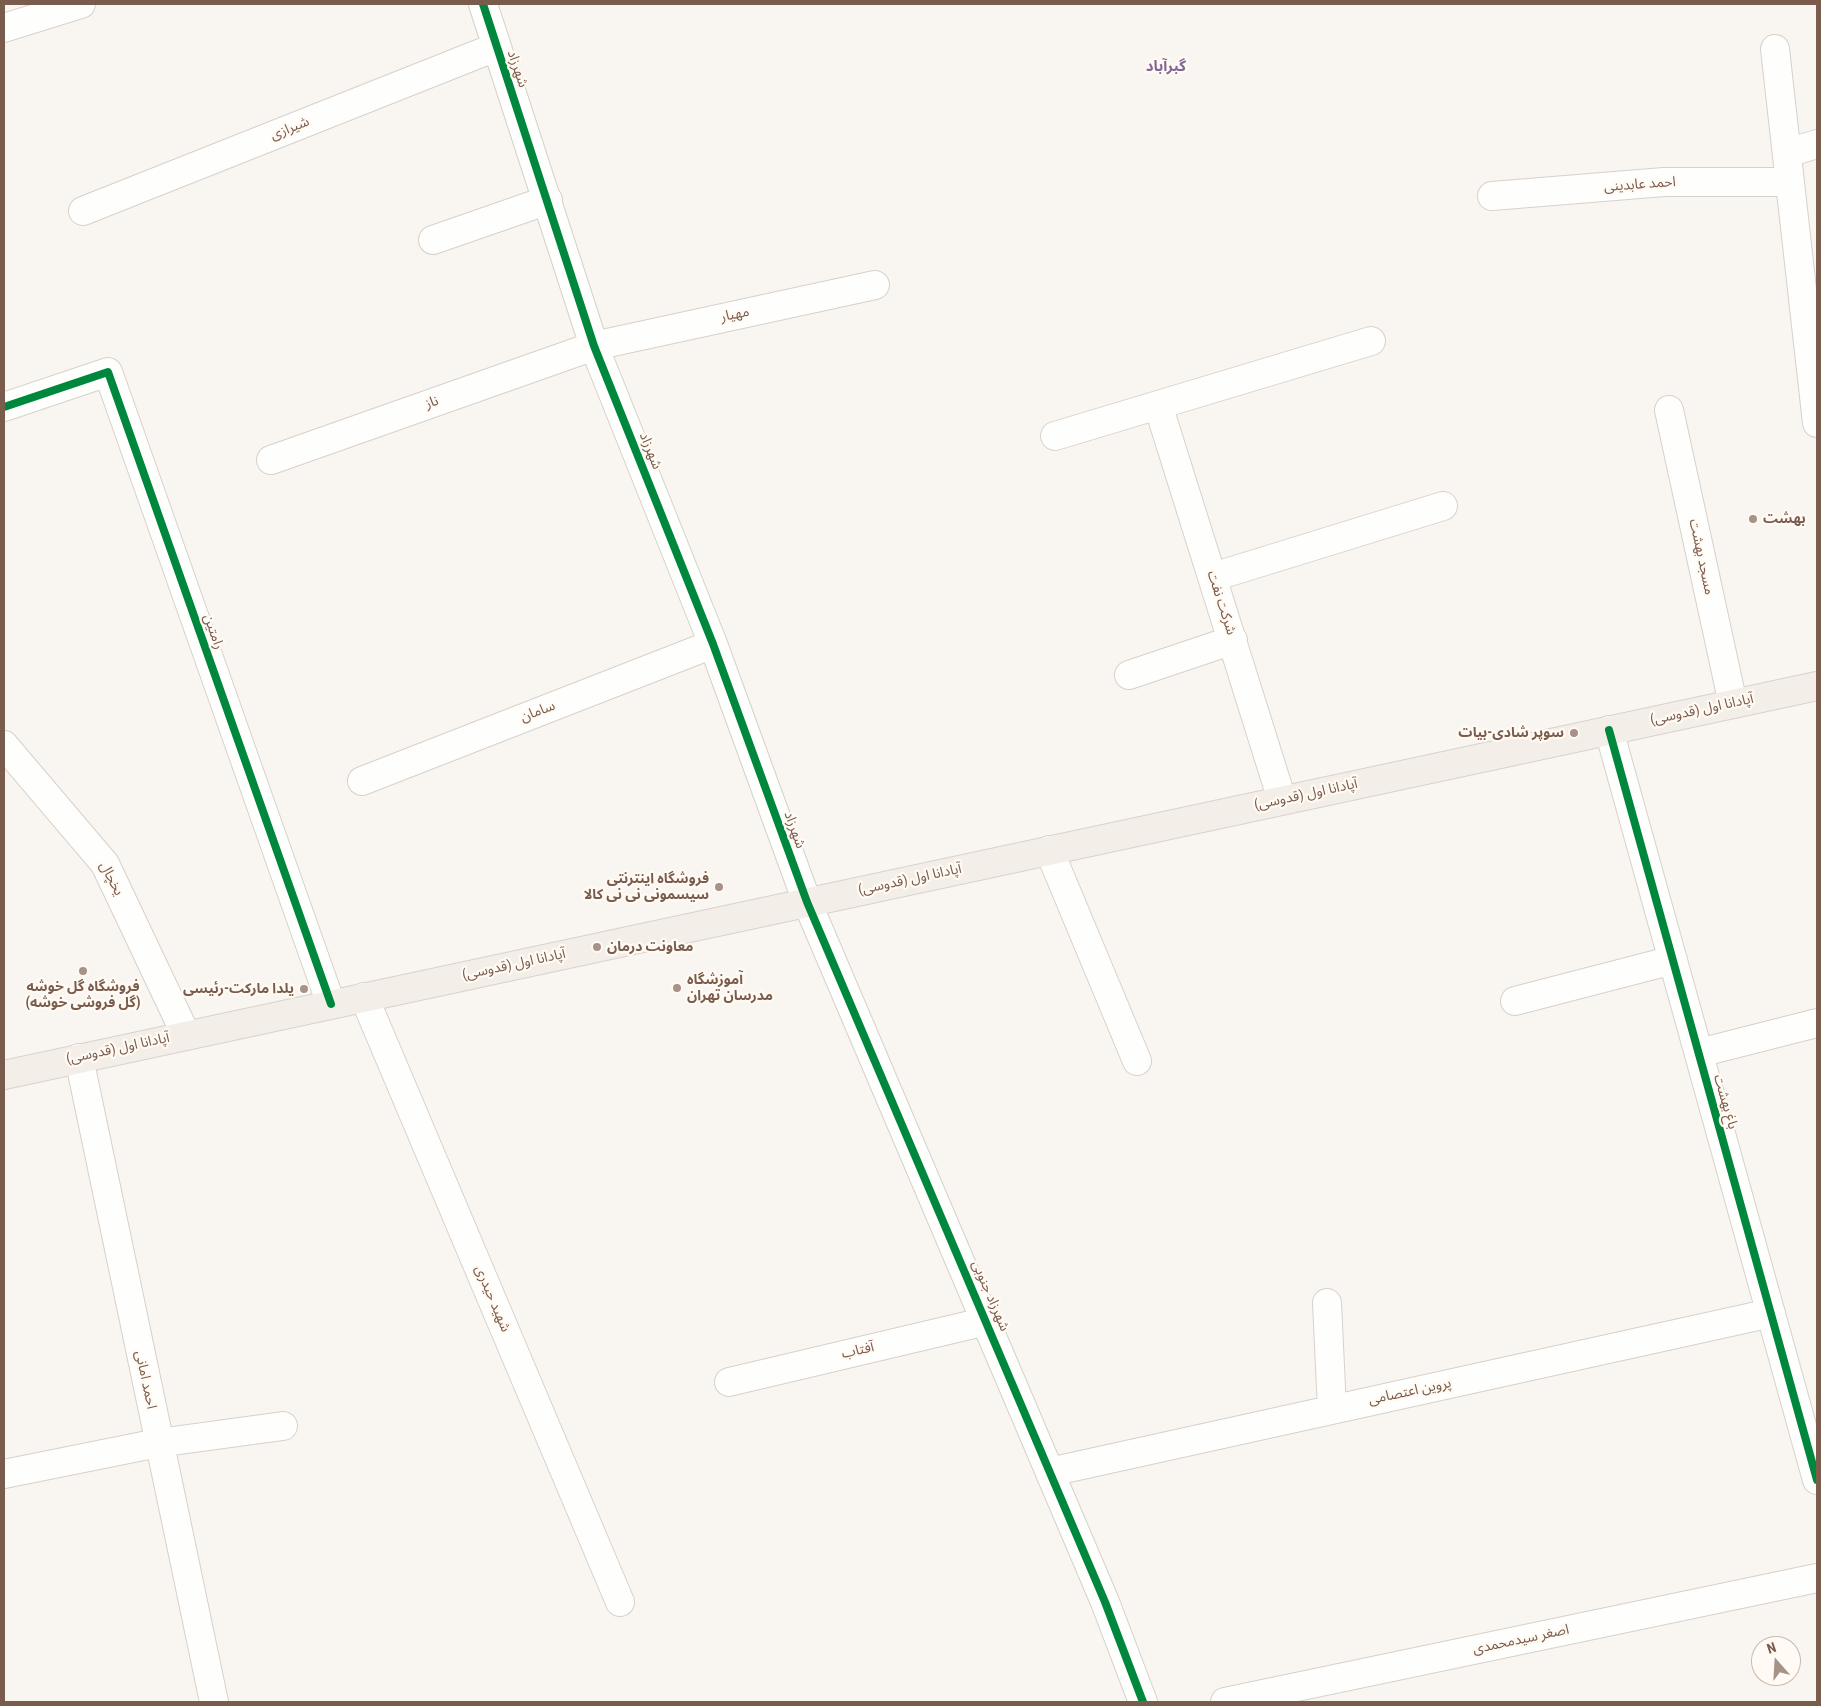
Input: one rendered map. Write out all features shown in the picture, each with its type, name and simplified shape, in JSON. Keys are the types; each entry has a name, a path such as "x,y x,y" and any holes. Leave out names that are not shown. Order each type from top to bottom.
{"main road":[{"name":"آپادانا اول (قدوسی)","path":"4,1075 1817,686"}],"street":[{"path":"4,28 81,4"},
{"name":"شهرزاد","path":"483,4 594,346 713,644 807,902"},
{"name":"شیرازی","path":"83,211 496,47"},
{"path":"1774,48 1790,182 1810,290 1817,423"},
{"path":"1786,153 1817,144"},
{"name":"احمد عابدینی","path":"1492,196 1664,182 1790,182"},
{"path":"433,240 548,200"},
{"name":"مهیار","path":"594,346 875,285"},
{"path":"1055,436 1371,342"},
{"name":"ناز","path":"271,460 594,346"},
{"name":"رامتین","path":"4,407 108,372 331,1004"},
{"name":"شرکت نفت","path":"1158,405 1282,800"},
{"name":"مسجد بهشت","path":"1669,410 1733,704"},
{"path":"1212,577 1443,506"},
{"path":"1128,675 1233,640"},
{"name":"سامان","path":"362,781 713,644"},
{"name":"باغ بهشت","path":"1609,730 1817,1480"},
{"name":"یخچال","path":"4,745 105,864 186,1035"},
{"path":"1049,850 1137,1061"},
{"name":"شهرزاد جنوبی","path":"807,902 987,1321 1105,1602 1144,1702"},
{"path":"1515,1001 1673,960"},
{"name":"شهید حیدری","path":"364,997 620,1602"},
{"path":"1699,1053 1817,1024"},
{"name":"احمد امانی","path":"79,1058 158,1443 214,1702"},
{"path":"1327,1303 1332,1409"},
{"name":"پروین اعتصامی","path":"1050,1472 1771,1313"},
{"name":"آفتاب","path":"729,1382 987,1321"},
{"path":"4,1474 158,1443 283,1426"},
{"name":"اصغر سیدمحمدی","path":"1225,1702 1817,1578"}],"cycle path":[{"path":"483,4 594,346 713,644 807,902 1105,1602 1143,1702"},
{"path":"4,407 108,372 331,1004"},
{"path":"1609,730 1817,1480"}],"place":[{"name":"بهشت","path":"1753,519"},
{"name":"سوپر شادی-بیات","path":"1574,733"},
{"name":"فروشگاه اینترنتی سیسمونی نی نی کالا","path":"719,887"},
{"name":"معاونت درمان","path":"597,947"},
{"name":"فروشگاه گل خوشه (گل فروشی خوشه)","path":"83,971"},
{"name":"آموزشگاه مدرسان تهران","path":"677,988"},
{"name":"یلدا مارکت-رئیسی","path":"304,989"}],"district":[{"name":"گبرآباد","path":"1166,67"}]}
